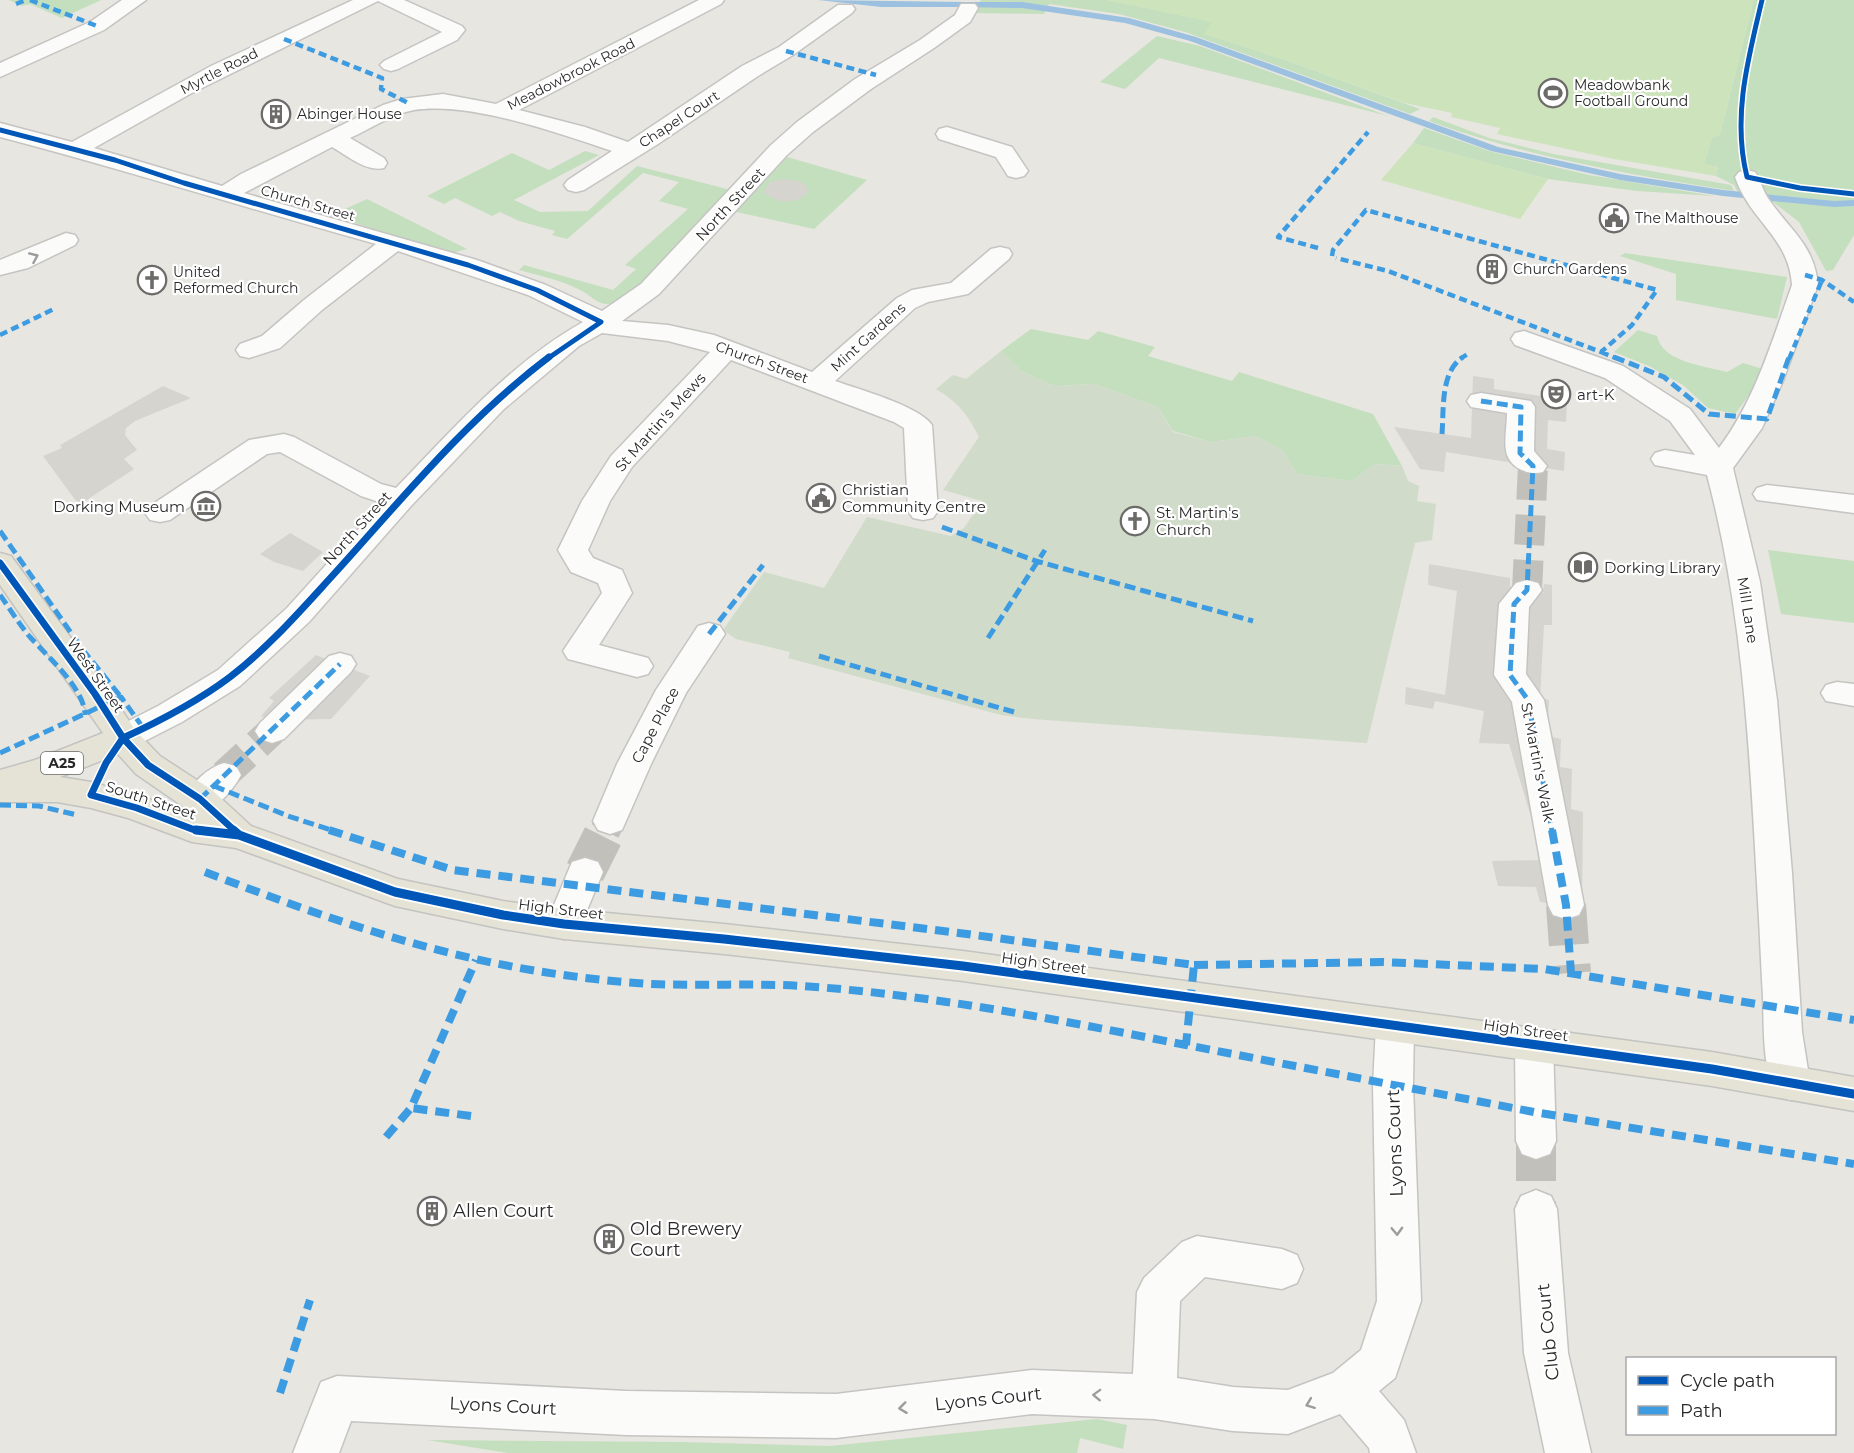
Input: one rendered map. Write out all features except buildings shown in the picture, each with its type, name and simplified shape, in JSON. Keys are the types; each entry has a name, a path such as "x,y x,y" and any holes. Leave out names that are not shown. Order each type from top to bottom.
{"main road":[{"name":"West Street","path":"0,563 95,693 123,738 148,765 200,799 239,835"},
{"name":"A25","path":"0,782 44,770 123,738"},
{"name":"South Street","path":"0,789 57,789 91,795 137,808 192,829 239,835"},
{"name":"High Street","path":"239,835 395,892 503,915 564,924 724,939 963,966 1712,1069 1854,1094"}],"street":[{"path":"0,70 97,26 136,0"},
{"name":"Myrtle Road","path":"74,150 129,117 284,39 369,0"},
{"path":"387,0 455,30 450,36 392,65"},
{"name":"Meadowbrook Road","path":"226,194 249,179 410,104 443,101 500,111 714,0"},
{"name":"North Street","path":"123,738 171,714 229,678 298,615 401,500 494,403 570,340 618,313 650,289 744,190 778,150 804,127 863,84 927,44 963,18 968,8"},
{"name":"Chapel Court","path":"500,111 577,132 630,150 650,139 750,71 786,51 845,9"},
{"name":"Church Street","path":"0,130 115,160 184,183 468,265 537,290 612,328 668,333 727,349 904,416 918,425 923,511"},
{"path":"946,134 1004,152 1016,171"},
{"path":"333,138 376,164"},
{"path":"576,185 630,150"},
{"path":"1719,468 1748,428 1770,381 1804,285 1806,269 1797,251 1752,189"},
{"path":"0,268 19,263 66,240"},
{"path":"249,350 271,342 313,305 394,242"},
{"name":"Mint Gardens","path":"817,382 906,303 921,295 959,289 1000,254"},
{"path":"1524,339 1614,372 1646,392 1680,415 1719,468"},
{"name":"St Martin's Mews","path":"637,666 579,651 617,593 611,577 582,565 573,550 596,501 621,462 727,349"},
{"path":"1481,401 1521,407 1520,453 1533,466"},
{"path":"160,513 259,446 284,443 371,490 401,500"},
{"path":"1665,459 1719,468"},
{"name":"Mill Lane","path":"1719,468 1732,511 1761,700 1773,848 1783,1032 1790,1083"},
{"path":"1767,494 1854,504"},
{"name":"St Martin's Walk","path":"1527,590 1514,604 1510,675 1528,700 1566,905"},
{"name":"Cape Place","path":"610,821 634,764 672,690 709,634"},
{"path":"272,731 340,664"},
{"path":"200,799 224,775"},
{"path":"564,924 585,872"},
{"name":"Lyons Court","path":"316,1453 337,1398 626,1413 836,1416 1032,1392 1154,1397 1233,1409 1288,1412 1348,1389 1379,1363 1399,1301 1393,1085 1395,1026"},
{"path":"1534,1045 1536,1141"},
{"name":"Club Court","path":"1536,1209 1546,1353 1568,1453"},
{"path":"1154,1397 1159,1292 1197,1256 1282,1269"},
{"path":"1348,1389 1388,1436 1394,1453"}],"green space":[{"path":"9,0 101,0 62,18 30,4 22,6"},
{"path":"981,0 1107,0 1213,22 1205,34 1288,61 1420,109 1410,114 1185,32 1119,14 1049,4 1044,14 971,13"},
{"name":"Meadowbank Football Ground","path":"1107,0 1754,0 1720,134 1712,138 1704,164 1718,167 1716,176 1614,159 1497,134 1500,128 1451,117 1452,113 1405,103 1204,34 1212,22"},
{"path":"1702,0 1854,0 1854,235 1833,270 1826,271 1799,222 1773,202 1741,198 1734,185 1716,176 1718,167 1704,164 1712,138 1720,134 1752,8"},
{"path":"1157,36 1200,46 1388,116 1159,58 1125,89 1100,82"},
{"path":"1433,117 1489,138 1553,154 1731,185 1734,191 1542,155 1429,121"},
{"path":"1424,128 1489,151 1589,175 1714,196 1637,191 1548,179 1413,143"},
{"path":"1413,143 1548,179 1520,219 1381,180"},
{"path":"585,151 599,155 514,200 540,212 588,211 637,166 735,191 656,273 622,299 609,304 599,302 569,285 519,270 524,265 613,290 636,269 625,265 688,209 659,201 679,182 643,173 567,239 552,235 555,231 519,221 500,212 492,216 455,198 444,204 427,196 512,153 549,170"},
{"path":"787,157 867,180 814,229 732,211"},
{"path":"367,199 467,249 448,254 332,215"},
{"path":"1625,253 1787,277 1777,319 1676,300 1676,274 1620,256"},
{"path":"1031,329 1088,340 1098,331 1155,347 1148,356 1232,381 1239,372 1373,414 1402,466 1375,464 1352,481 1297,474 1283,451 1256,436 1211,442 1173,431 1158,407 1095,384 1054,386 1020,370 1001,351"},
{"path":"1638,330 1657,336 1667,352 1686,362 1727,372 1743,363 1763,369 1756,386 1735,414 1708,408 1683,385 1649,366 1614,352"},
{"path":"1001,351 1020,370 1054,386 1095,384 1158,407 1173,432 1211,442 1256,436 1283,451 1297,474 1352,481 1375,464 1402,466 1408,481 1419,486 1417,501 1436,504 1432,540 1415,543 1367,743 1001,715 788,658 790,652 736,639 723,630 764,572 824,588 867,517 951,536 964,528 982,501 943,490 979,437 962,410 936,389 953,375 966,379"},
{"path":"1768,550 1854,561 1854,623 1781,614"},
{"path":"1097,1419 1127,1425 1123,1449 1080,1438 1077,1453 508,1453 427,1440 830,1446"}],"shaded area":[{"path":"784,179 799,181 808,187 806,195 794,201 779,201 763,193 770,182"},
{"path":"1473,376 1494,379 1494,389 1567,400 1566,422 1548,420 1547,449 1565,452 1564,471 1446,452 1444,472 1420,469 1394,427 1471,438"},
{"path":"163,386 191,398 135,421 126,428 125,435 137,450 124,459 134,469 79,505 43,456 62,448 60,445"},
{"path":"290,533 323,552 303,571 274,562 260,554"},
{"path":"1429,564 1510,578 1510,587 1543,593 1544,584 1552,585 1552,625 1544,625 1540,698 1549,700 1547,736 1561,739 1560,767 1572,769 1571,809 1583,812 1582,908 1540,902 1536,887 1498,886 1492,861 1544,860 1509,744 1479,743 1484,711 1435,701 1433,709 1405,704 1406,687 1445,695 1457,591 1428,585"},
{"path":"316,655 370,676 331,719 270,720 261,716 274,701 269,698"}],"water":[{"path":"818,0 964,2 960,7 881,7"}],"waterway":[{"path":"957,4 1022,5 1126,20 1193,39 1495,149 1620,177 1723,193 1834,204 1854,203"}],"tunnel":[{"path":"1527,590 1533,466"},
{"path":"224,775 272,731"},
{"path":"605,831 610,821"},
{"path":"585,872 606,830"},
{"path":"1566,905 1571,973"},
{"path":"1536,1141 1536,1209"}],"marked path":[{"path":"16,4 26,0"},
{"path":"30,0 97,26"},
{"path":"284,39 382,78 381,89 410,104"},
{"path":"786,51 876,75"},
{"path":"1318,248 1278,237 1368,132"},
{"path":"1332,256 1333,250 1366,210 1657,290 1632,325 1601,352 1388,271 1336,258"},
{"path":"1805,275 1822,280 1854,302"},
{"path":"1601,352 1664,377 1709,414 1767,419 1788,360 1822,280"},
{"path":"0,335 54,309"},
{"path":"1442,434 1446,383 1454,363 1469,353"},
{"path":"1481,401 1521,407 1520,453 1533,466 1527,590 1514,604 1510,675 1528,700 1566,905 1571,973"},
{"path":"942,527 1036,561 1253,621"},
{"path":"0,531 83,650 121,697"},
{"path":"988,638 1045,550"},
{"path":"709,634 763,565"},
{"path":"0,595 29,636 52,658 85,705 85,715"},
{"path":"819,656 1014,712"},
{"path":"200,799 340,664"},
{"path":"0,753 121,697 144,729"},
{"path":"214,786 288,816 453,870 967,934 1194,965 1186,1045 1534,1112 1854,1164"},
{"path":"0,805 39,806 77,815"},
{"path":"205,872 374,933 443,952 516,967 574,977 632,983 782,985 851,990 948,1002 1186,1045"},
{"path":"471,1116 411,1108 476,960"},
{"path":"1194,965 1383,962 1544,969 1854,1020"},
{"path":"386,1137 411,1108"},
{"path":"280,1393 310,1300"}],"cycle path":[{"path":"1762,0 1743,88 1740,135 1747,177 1800,188 1854,194"},
{"path":"0,130 115,160 184,183 468,265 537,290 601,322 563,346 494,402 431,466 259,653 217,687 164,718 123,738"},
{"path":"0,563 95,694 123,738 148,765 200,799 239,835"},
{"path":"123,738 106,763 91,795 137,808 192,829 239,835 395,892 503,915 564,924 724,939 963,966 1712,1069 1854,1094"}],"place":[{"name":"Meadowbank Football Ground","path":"1553,93"},
{"name":"Abinger House","path":"276,114"},
{"name":"The Malthouse","path":"1614,218"},
{"name":"Church Gardens","path":"1492,269"},
{"name":"United Reformed Church","path":"152,280"},
{"name":"art-K","path":"1556,394"},
{"name":"Christian Community Centre","path":"821,498"},
{"name":"Dorking Museum","path":"206,506"},
{"name":"St. Martin's Church","path":"1135,521"},
{"name":"Dorking Library","path":"1583,567"},
{"name":"Allen Court","path":"432,1211"},
{"name":"Old Brewery Court","path":"609,1239"}]}
